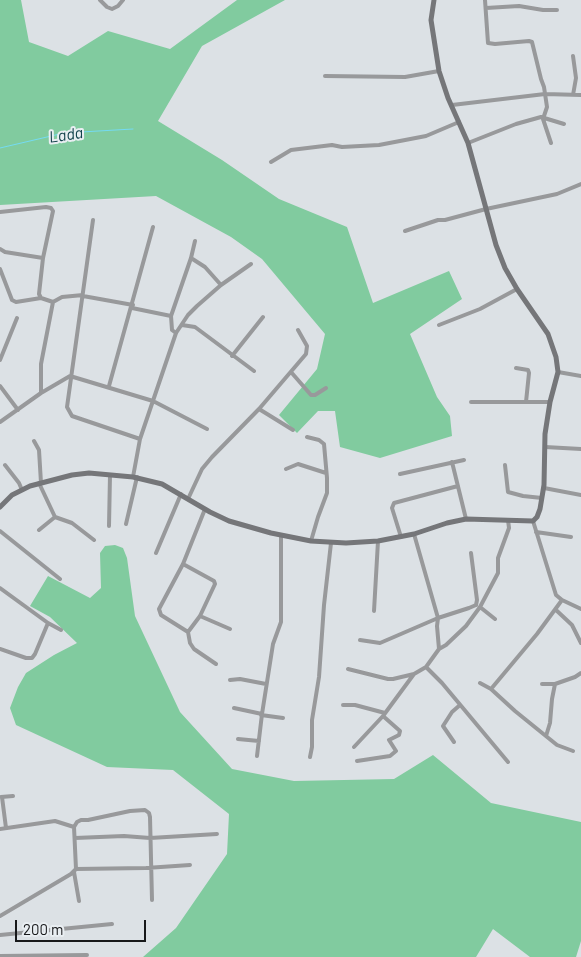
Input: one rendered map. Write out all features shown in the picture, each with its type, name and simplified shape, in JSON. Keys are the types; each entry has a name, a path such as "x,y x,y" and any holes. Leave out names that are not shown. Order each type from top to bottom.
{"street":[{"path":"100,0 112,9 123,0"},
{"path":"0,507 12,495 40,483 89,473 135,477 162,484 229,521 311,541 378,541 414,534 447,522 466,519 532,521 537,517 544,488 545,434 550,402 558,372 554,347 548,334 505,268 496,245 468,142 448,98 439,71 431,20 434,0"},
{"path":"485,0 488,43 531,41 547,107 543,122 551,143"},
{"path":"486,8 519,6 557,10"},
{"path":"573,56 576,78 574,94"},
{"path":"325,76 405,77 439,71"},
{"path":"452,105 545,94 581,94"},
{"path":"468,142 526,120 544,117 564,124"},
{"path":"271,162 291,150 332,145 342,147 379,145 426,136 459,122"},
{"path":"405,231 438,220 557,194 581,184"},
{"path":"0,212 46,207 54,211 43,258 39,294 41,298"},
{"path":"92,220 67,407 72,416 140,439"},
{"path":"109,386 153,227"},
{"path":"176,334 172,330 171,316 192,258 195,241"},
{"path":"0,249 5,252 43,258"},
{"path":"192,258 205,267 221,285"},
{"path":"126,524 140,439 176,334 188,315 221,285 251,264"},
{"path":"0,269 12,300 16,302 41,298 53,302 62,297 83,296 171,316"},
{"path":"439,325 480,309 517,289"},
{"path":"41,393 41,364 53,302"},
{"path":"232,356 263,317"},
{"path":"0,360 16,318"},
{"path":"182,325 195,328 254,371"},
{"path":"188,499 202,469 229,437 259,409 306,354 307,346 298,330"},
{"path":"516,368 528,370 526,402"},
{"path":"291,372 311,395 326,388"},
{"path":"558,372 581,376"},
{"path":"0,422 41,393 70,376 109,386 153,401 207,429"},
{"path":"0,386 18,410"},
{"path":"471,402 550,402"},
{"path":"259,409 293,430"},
{"path":"307,437 319,440 324,444 327,494 311,541"},
{"path":"34,441 38,450 40,483 55,517 72,523 94,540"},
{"path":"545,446 581,449"},
{"path":"400,474 464,460"},
{"path":"452,462 466,519"},
{"path":"286,469 298,464 326,473"},
{"path":"5,465 22,490"},
{"path":"505,465 508,492 542,498"},
{"path":"109,526 110,474"},
{"path":"400,537 392,508 394,503 458,486"},
{"path":"544,488 581,495"},
{"path":"156,552 181,494"},
{"path":"205,509 159,612 188,632 190,643 194,649 216,664"},
{"path":"39,530 55,517"},
{"path":"354,747 384,715 414,674 426,666 439,649 466,626 498,573 498,558 509,528 508,520"},
{"path":"532,521 556,595 581,609"},
{"path":"0,531 60,578"},
{"path":"536,532 571,537"},
{"path":"414,534 438,618 439,649"},
{"path":"257,756 273,644 281,622 281,535"},
{"path":"374,611 378,541"},
{"path":"310,757 312,720 319,678 324,605 332,542"},
{"path":"471,553 478,606 495,619"},
{"path":"182,564 214,581 214,588 200,616 188,632"},
{"path":"0,588 48,623 61,630"},
{"path":"491,689 556,610 562,600"},
{"path":"360,640 380,643 438,618 478,606"},
{"path":"556,610 572,625 581,643"},
{"path":"200,616 230,629"},
{"path":"0,649 26,658 32,658 48,623"},
{"path":"426,666 508,762"},
{"path":"348,669 388,679 414,674"},
{"path":"542,684 555,684 581,673"},
{"path":"230,680 240,679 266,684"},
{"path":"480,683 491,689 557,745 573,751"},
{"path":"546,736 550,723 555,684"},
{"path":"343,705 355,705 384,715 400,731 399,735 389,740 396,751 390,756 357,761"},
{"path":"454,742 443,726 452,712 460,705"},
{"path":"234,708 283,718"},
{"path":"238,739 259,741"},
{"path":"6,828 1,797 13,796"},
{"path":"79,901 75,870 74,827 81,820 145,810 149,813 150,817 152,900"},
{"path":"0,829 55,821 74,827"},
{"path":"74,838 150,838 217,834"},
{"path":"0,916 75,870 190,865"},
{"path":"0,935 112,924"},
{"path":"0,956 87,955"}],"green space":[{"path":"0,0 21,0 29,42 68,56 108,31 170,49 237,0 285,0 202,46 158,121 222,160 279,199 347,227 373,303 449,271 462,299 410,334 437,397 450,416 452,436 380,458 340,447 335,411 318,411 297,433 279,415 317,369 325,334 262,259 231,237 156,196 0,205"},
{"path":"115,545 123,548 127,558 135,616 180,712 232,769 294,781 394,779 433,755 491,803 581,822 581,941 576,957 530,957 493,929 476,957 143,957 176,928 227,854 229,814 173,770 107,767 16,725 10,708 26,673 77,643 50,617 30,606 48,576 90,598 101,588 100,553 105,546"}],"waterway":[{"name":"Lada","path":"0,148 64,133 133,129"}]}
